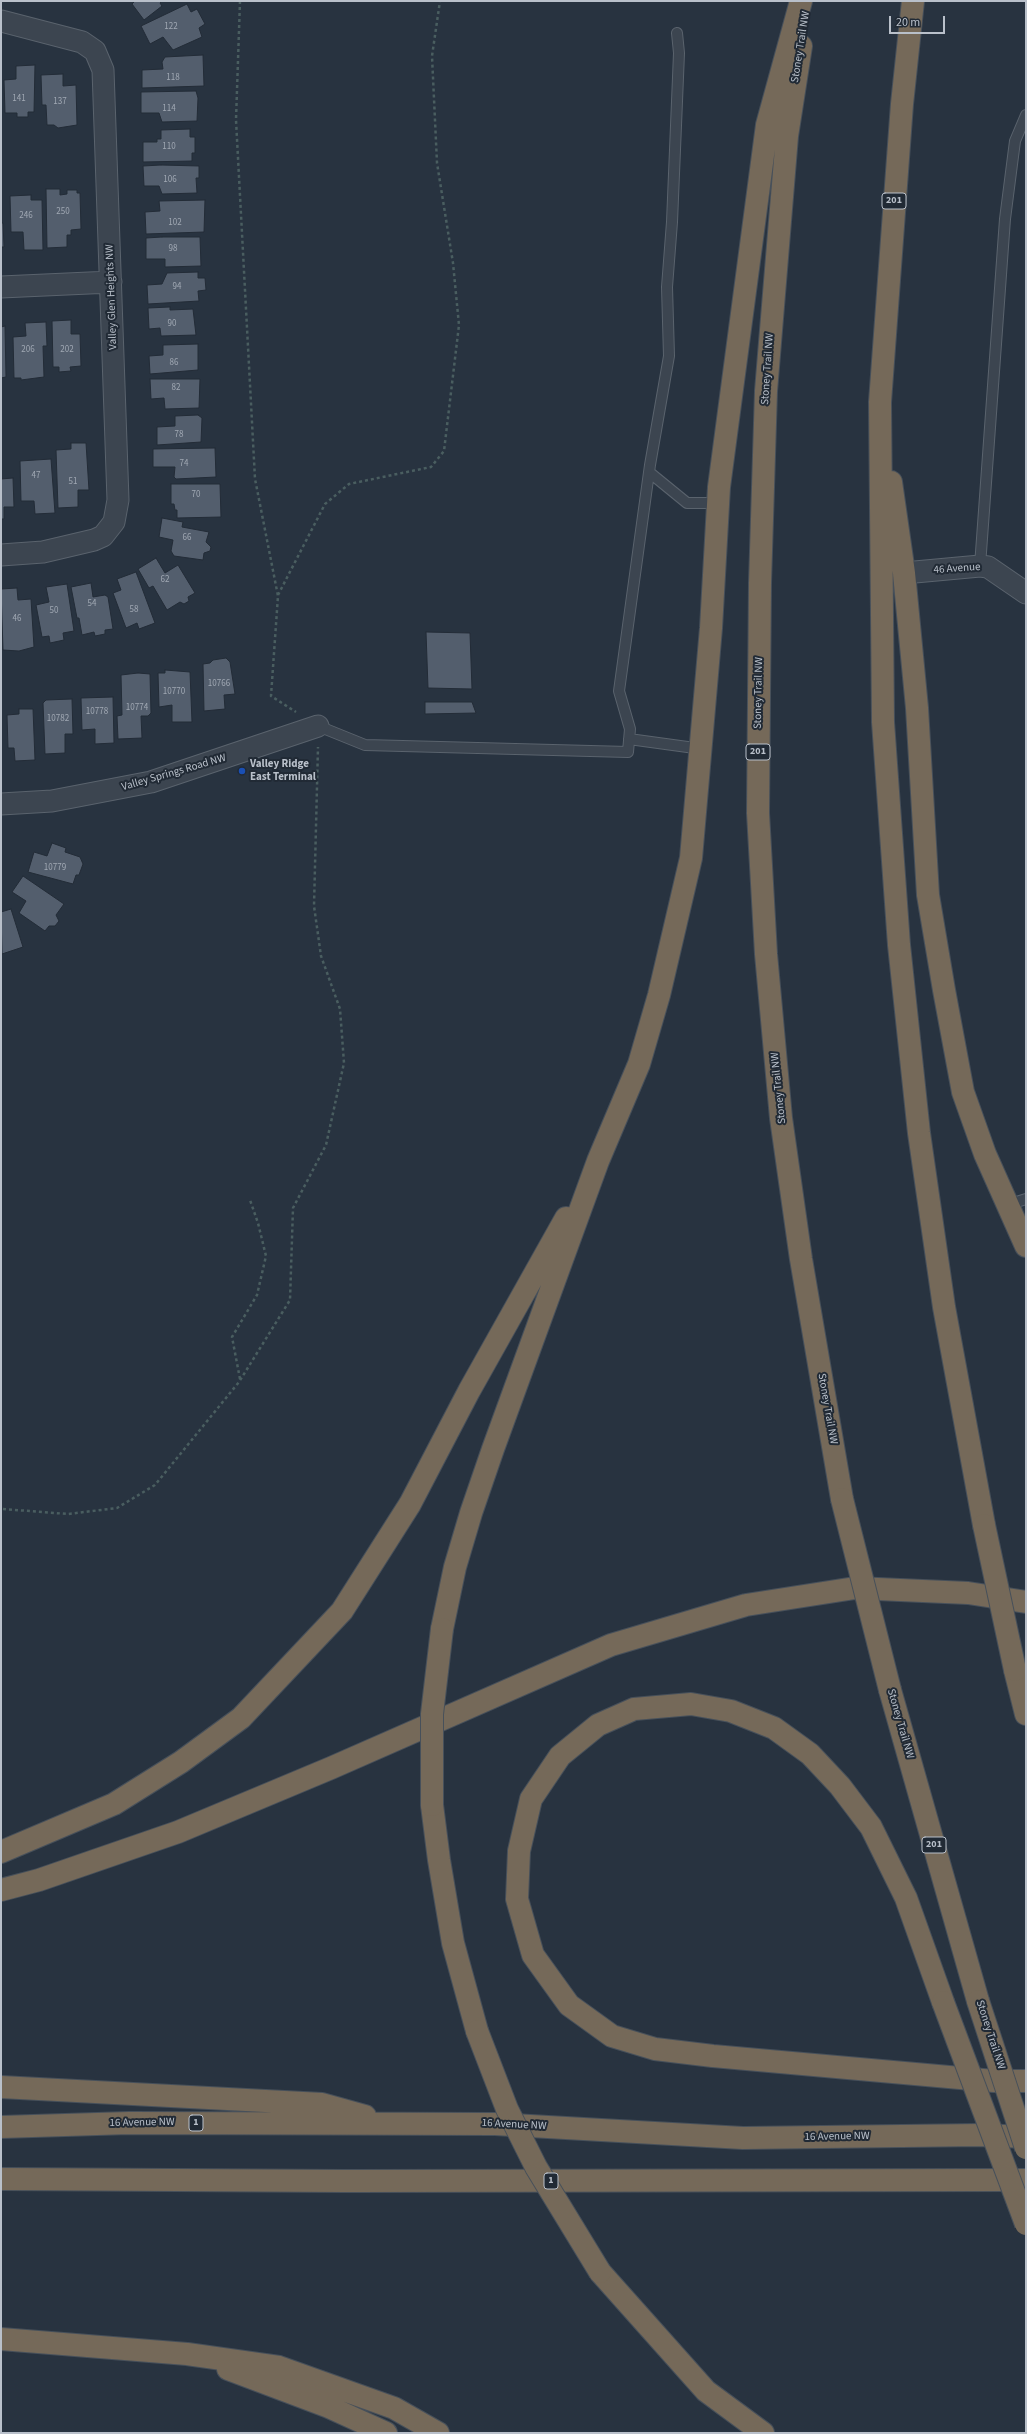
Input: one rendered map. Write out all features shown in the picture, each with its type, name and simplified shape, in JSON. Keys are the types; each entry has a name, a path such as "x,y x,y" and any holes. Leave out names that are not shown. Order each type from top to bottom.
{"highway":[{"path":"763,2433 706,2391 600,2272 536,2167 507,2109 477,2031 453,1943 439,1860 432,1805 432,1714 442,1629 456,1567 471,1512 598,1161 639,1064 659,994 691,858 702,749 718,503 766,124 801,1"},
{"name":"Stoney Trail NW","path":"808,1 787,136 766,391 760,583 758,813 766,954 781,1118 801,1259 842,1499 890,1690 978,2000 1026,2148"},
{"name":"201","path":"913,1 900,120 880,402 883,722 899,944 919,1133 944,1307 984,1525 1026,1714"},
{"path":"880,402 904,573 917,708 928,895 963,1092 985,1154 1016,1202 1026,1246"},
{"path":"1,1852 114,1804 181,1762 242,1718 342,1611 410,1504 469,1391 598,1161"},
{"path":"1,1890 39,1880 178,1832 331,1768 611,1645 746,1605 854,1588 968,1592 1026,1602"},
{"path":"1026,2081 994,2082 706,2055 654,2049 612,2036 569,2005 533,1956 517,1899 519,1851 531,1799 560,1756 598,1725 634,1709 690,1704 732,1711 774,1728 815,1759 840,1786 871,1827 906,1898 943,2002 1026,2224"},
{"path":"1,2087 322,2104 391,2123"},
{"name":"16 Avenue NW","path":"1,2127 129,2123 495,2124 743,2138 980,2135 1026,2137"},
{"name":"1","path":"1,2179 346,2181 1026,2180"},
{"path":"1,2339 187,2354 279,2367 394,2408 438,2433"},
{"path":"187,2354 329,2407 386,2433"}],"street":[{"name":"Valley Glen Heights NW","path":"1,21 82,42 95,51 100,59 104,78 118,500 114,522 103,536 94,540 43,552 1,556"},
{"path":"1,287 111,282"},
{"name":"46 Avenue","path":"904,573 980,566 988,568 1026,593"},
{"name":"Valley Springs Road NW","path":"1,804 52,801 151,782 318,726"}],"lane":[{"path":"318,726 365,745 628,752 630,729 619,691 649,472 669,356 666,287 678,76 677,33"},
{"path":"980,566 1004,219 1015,141 1026,115"},
{"path":"649,472 687,503 718,503"},
{"path":"629,739 702,749"}],"path":[{"path":"3,1509 68,1514 118,1508 155,1485 240,1380 290,1300 294,1208 326,1145 344,1063 340,1009 321,956 314,906 318,726 271,696 278,596 255,479 236,120 240,1"},
{"path":"278,596 325,504 349,484 431,466 444,451 459,325 453,263 437,163 432,56 440,1"},
{"path":"240,1380 232,1336 257,1295 266,1256 258,1223 250,1200"}],"building":[{"path":"135,1 162,1 160,3 162,6 144,20 132,4"},
{"path":"187,4 191,12 197,9 205,24 199,28 202,37 173,50 163,37 150,44 141,26"},
{"path":"203,55 204,86 142,88 142,70 163,69 162,62 165,57"},
{"path":"35,65 34,112 28,112 28,117 17,117 17,113 5,113 4,80 16,79 16,66"},
{"path":"63,74 63,86 76,85 77,125 58,128 54,125 47,125 46,105 42,105 41,75"},
{"path":"196,91 198,98 197,121 162,122 159,113 141,113 141,92"},
{"path":"190,129 190,137 195,137 195,153 192,153 192,161 143,162 143,142 157,142 157,139 161,139 161,130"},
{"path":"143,166 199,166 199,178 196,178 197,193 162,194 159,186 144,186"},
{"path":"46,189 60,189 60,195 67,194 67,190 77,190 77,193 80,193 81,229 71,230 71,235 67,235 67,247 47,248"},
{"path":"31,195 31,200 42,200 43,250 24,250 23,232 11,232 10,196"},
{"path":"205,200 204,232 146,234 145,212 160,211 159,201"},
{"path":"1,223 3,223 4,247 1,247"},
{"path":"200,237 201,266 165,267 165,259 146,259 146,238"},
{"path":"198,272 198,278 205,278 206,290 198,291 199,301 148,304 147,285 162,284 167,273"},
{"path":"170,307 170,310 193,309 196,335 161,336 160,328 149,329 148,308"},
{"path":"71,320 71,334 80,334 81,366 70,367 71,371 59,372 59,367 53,367 52,321"},
{"path":"46,322 47,346 43,346 44,377 21,380 21,378 14,378 13,337 26,336 25,323"},
{"path":"5,326 6,377 1,378 1,327"},
{"path":"198,344 198,370 150,374 149,356 163,355 163,345"},
{"path":"150,379 200,379 199,408 165,409 164,398 151,399"},
{"path":"198,415 202,418 201,442 157,445 157,427 175,426 175,416"},
{"path":"71,443 86,443 89,490 78,490 78,507 58,508 56,450 71,449"},
{"path":"215,448 216,477 176,479 174,477 175,467 153,467 153,449"},
{"path":"51,459 55,513 35,514 34,501 21,501 20,461"},
{"path":"13,478 14,507 4,507 4,519 1,519 1,479"},
{"path":"171,484 220,484 221,517 177,518 177,510 175,510 174,504 171,504"},
{"path":"162,518 183,522 182,527 209,532 206,542 211,547 210,551 204,553 203,560 174,556 171,551 173,540 159,537"},
{"path":"156,558 165,573 178,565 195,593 188,597 189,601 184,604 180,602 167,610 153,586 149,588 138,569"},
{"path":"136,572 155,623 139,629 137,623 126,628 113,593 121,590 117,579"},
{"path":"91,583 93,597 105,595 108,597 113,629 105,630 105,634 95,636 94,632 82,635 71,587"},
{"path":"67,584 74,631 63,633 64,640 50,643 49,636 42,637 36,605 49,602 46,587"},
{"path":"17,588 18,600 31,599 34,647 19,651 3,650 1,589"},
{"path":"426,632 470,633 472,689 428,688"},
{"path":"226,658 230,662 235,694 224,695 225,709 204,711 203,664 210,663 213,660"},
{"path":"165,670 190,672 192,722 172,722 172,705 159,707 158,673 165,673"},
{"path":"138,673 150,674 151,713 148,716 141,716 142,738 118,739 117,716 122,715 121,675"},
{"path":"113,697 114,743 95,744 95,729 82,730 81,698"},
{"path":"72,699 73,734 65,734 65,753 45,754 43,703 46,700"},
{"path":"425,702 472,702 476,713 425,714"},
{"path":"19,709 33,709 35,760 15,761 14,748 8,748 7,715 19,714"},
{"path":"52,843 66,848 65,852 80,857 83,864 79,875 76,875 73,884 28,872 34,852 47,856"},
{"path":"23,876 64,904 56,915 59,921 55,926 49,926 45,931 19,913 26,901 12,892"},
{"path":"11,909 23,947 2,954 1,912"}],"place":[{"name":"Valley Ridge East Terminal","path":"242,771"}]}
